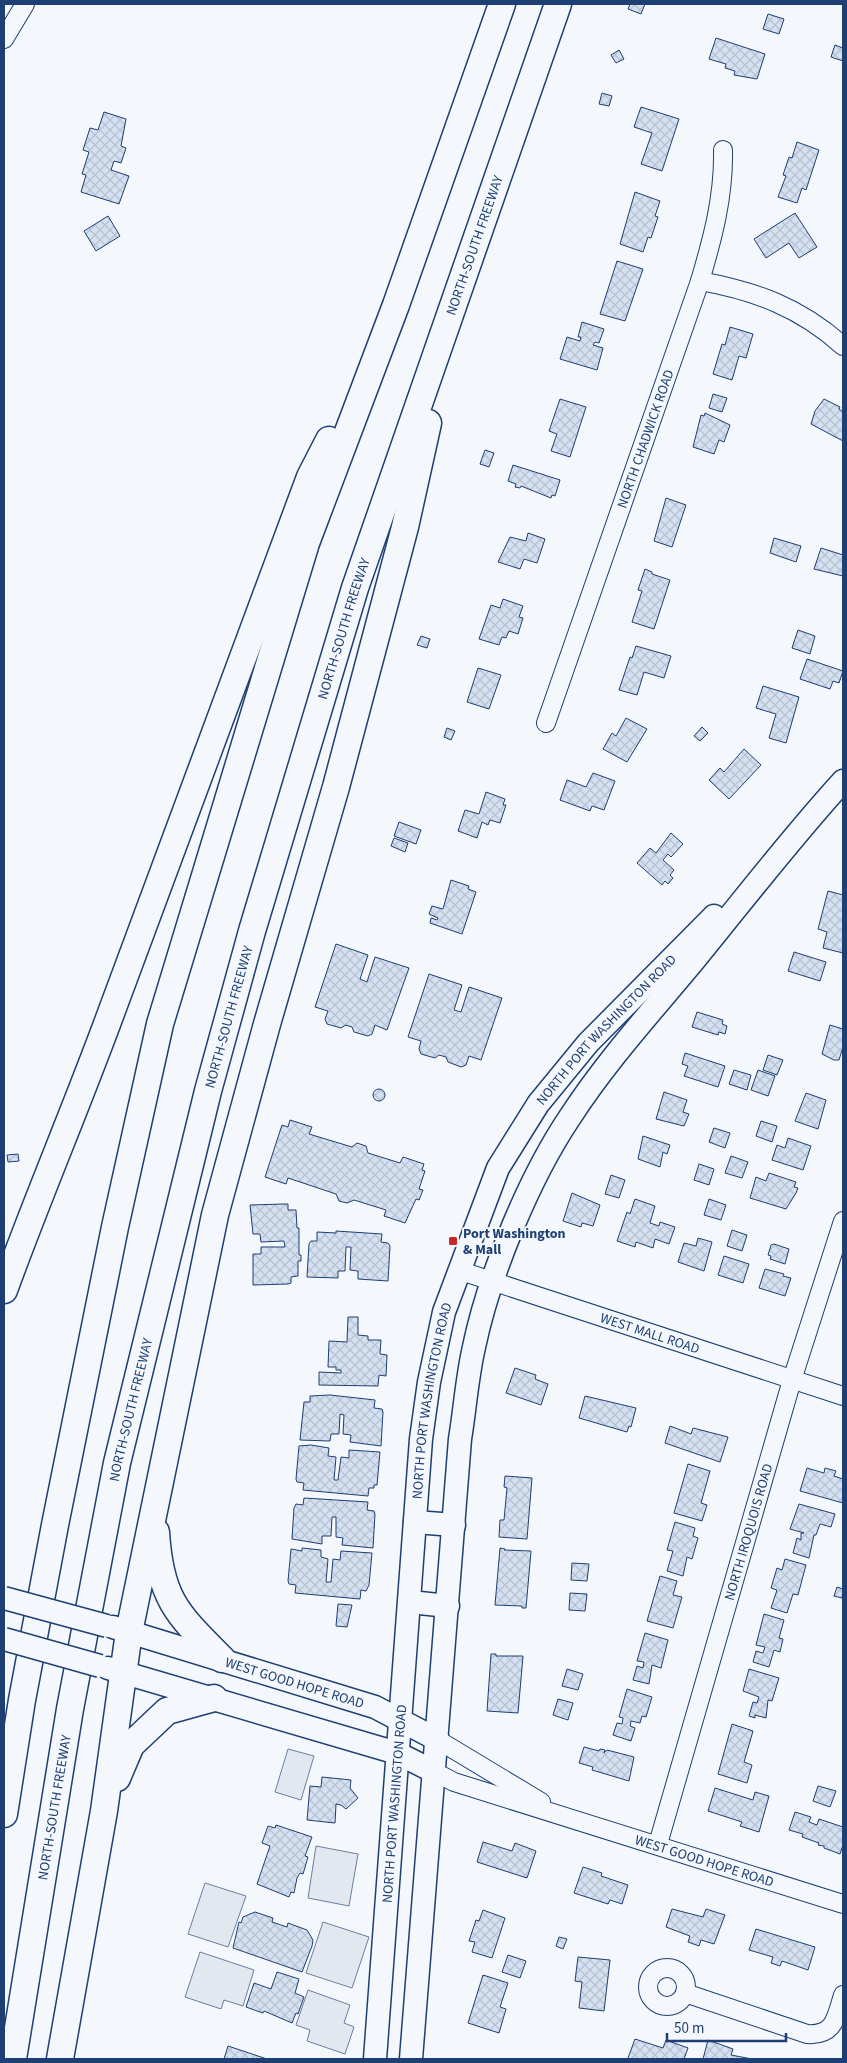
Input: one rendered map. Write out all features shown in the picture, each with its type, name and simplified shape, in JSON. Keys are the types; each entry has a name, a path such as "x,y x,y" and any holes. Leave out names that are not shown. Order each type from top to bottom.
{"highway":[{"path":"4,1814 22,1700 57,1515 115,1227 160,1024 306,542 396,304 502,4"},
{"name":"NORTH-SOUTH FREEWAY","path":"13,2059 70,1709 117,1463 205,1101 252,931 355,588 454,308 558,4"},
{"path":"4,1290 34,1206 114,1006 190,794 310,477 396,304"},
{"path":"60,2059 104,1810 112,1669 118,1629 154,1506 215,1215 236,1131 336,787 400,546 454,308"},
{"path":"154,1506 157,1547 164,1586 174,1608 222,1659"},
{"path":"104,1810 131,1745 167,1711 214,1698"}],"main road":[{"name":"NORTH PORT WASHINGTON ROAD","path":"411,2059 438,1740 460,1439 474,1346 493,1281 527,1195 570,1117 628,1039 776,856 843,781"},
{"name":"NORTH PORT WASHINGTON ROAD","path":"375,2059 421,1439 429,1382 444,1312 458,1270 498,1168 538,1104 588,1043 658,970 776,856"},
{"path":"415,1522 454,1525"},
{"name":"WEST GOOD HOPE ROAD","path":"4,1598 222,1659 352,1699 400,1718 438,1740"},
{"path":"410,1602 448,1606"},
{"name":"WEST GOOD HOPE ROAD","path":"4,1638 214,1698 397,1754 435,1772"}],"street":[{"path":"4,39 25,4"},
{"name":"NORTH CHADWICK ROAD","path":"546,723 700,281 718,218 724,181 723,150"},
{"path":"700,281 740,288 791,308 828,333 843,346"},
{"name":"NORTH IROQUOIS ROAD","path":"658,1844 792,1380 843,1222"},
{"name":"WEST MALL ROAD","path":"458,1270 843,1396"},
{"name":"WEST GOOD HOPE ROAD","path":"438,1740 565,1816"},
{"name":"WEST GOOD HOPE ROAD","path":"435,1772 454,1782 658,1844 843,1904"},
{"path":"685,1993 807,2034 819,2035 826,2032 832,2026 843,1995"}],"shaded area":[{"path":"288,1749 314,1756 301,1800 275,1792"},
{"path":"316,1846 358,1854 349,1906 308,1898"},
{"path":"205,1883 246,1896 228,1947 188,1934"},
{"path":"323,1922 369,1937 352,1988 306,1973"},
{"path":"200,1952 254,1970 243,2006 224,2000 221,2009 185,1997"},
{"path":"308,1990 350,2005 344,2023 354,2027 345,2054 307,2041 310,2030 296,2025"}],"building":[{"path":"630,4 645,4 641,14 628,9"},
{"path":"768,14 784,19 779,34 763,29"},
{"path":"716,38 765,54 757,79 734,75 735,71 725,68 726,64 709,59"},
{"path":"835,45 843,48 843,61 831,57"},
{"path":"619,50 624,59 616,63 611,55"},
{"path":"602,93 612,96 609,106 599,104"},
{"path":"641,107 679,119 662,171 641,164 652,133 634,127"},
{"path":"104,112 126,119 121,146 126,148 121,163 114,161 111,170 129,176 119,204 81,192 86,175 82,174 89,152 83,150 90,128 98,130"},
{"path":"797,142 819,150 806,190 802,188 797,203 778,197 786,176 783,175 789,157 792,158"},
{"path":"635,192 660,201 655,216 658,217 651,238 648,237 643,252 620,244"},
{"path":"795,213 817,247 799,258 789,243 766,258 754,239"},
{"path":"108,216 120,236 96,251 84,231"},
{"path":"617,261 643,269 625,321 600,314"},
{"path":"582,322 604,329 599,343 595,342 593,345 603,348 597,370 560,359 567,337 580,341 581,337 578,337"},
{"path":"730,327 753,334 746,358 739,356 732,380 713,374 722,344 725,345"},
{"path":"713,394 727,398 722,412 709,408"},
{"path":"560,399 586,407 570,457 551,451 557,434 549,431"},
{"path":"824,399 840,407 839,409 843,412 843,441 811,424 815,411"},
{"path":"705,413 730,425 724,442 719,440 714,454 693,447 701,415 704,416"},
{"path":"485,450 494,453 489,467 480,464"},
{"path":"513,465 560,480 555,496 552,495 551,498 521,486 520,488 515,487 516,484 508,481"},
{"path":"666,498 686,505 672,547 654,541"},
{"path":"528,533 545,539 537,563 524,559 520,569 498,562 510,537 526,541"},
{"path":"774,538 801,546 796,562 770,553"},
{"path":"821,548 843,555 843,576 814,569"},
{"path":"645,569 652,572 652,574 670,580 654,629 632,622 642,591 638,590"},
{"path":"503,599 523,606 519,617 523,618 518,634 509,631 506,638 502,637 499,645 479,639 491,605 500,608"},
{"path":"798,630 815,636 810,654 792,648"},
{"path":"421,636 430,639 427,648 417,645"},
{"path":"636,646 671,656 664,678 644,672 637,695 619,690 630,657 632,658"},
{"path":"807,659 843,671 839,683 833,681 830,689 800,679"},
{"path":"478,668 501,675 489,709 467,702"},
{"path":"763,686 799,697 786,743 769,738 776,714 756,708"},
{"path":"626,718 647,729 627,762 603,749 612,733 616,736"},
{"path":"702,727 708,733 700,741 694,736"},
{"path":"447,728 455,731 451,740 444,737"},
{"path":"744,749 761,765 729,799 709,780 720,768 724,772"},
{"path":"593,773 615,781 604,810 592,806 590,811 560,800 567,780 586,787"},
{"path":"486,792 505,799 503,805 506,805 500,823 490,820 488,825 482,822 477,838 458,831 465,810 479,814"},
{"path":"399,822 421,830 416,844 394,836"},
{"path":"671,833 683,844 671,857 668,854 663,860 674,870 670,875 673,878 668,884 665,881 662,885 637,863 650,848 656,853"},
{"path":"394,838 408,843 405,852 391,846"},
{"path":"451,880 469,886 468,889 476,892 462,934 430,923 431,918 437,920 438,918 429,914 432,906 443,909"},
{"path":"828,891 843,895 843,953 823,948 827,932 818,929"},
{"path":"336,944 368,955 360,979 367,982 375,957 409,968 387,1030 375,1025 372,1034 368,1036 354,1032 352,1027 346,1025 341,1028 327,1024 325,1019 328,1011 315,1007"},
{"path":"794,952 826,962 820,981 788,971"},
{"path":"429,974 462,985 454,1010 461,1012 469,987 502,998 481,1060 469,1056 466,1065 461,1067 448,1062 446,1057 439,1055 435,1058 421,1054 419,1049 421,1041 408,1037"},
{"path":"697,1012 723,1020 722,1024 727,1026 725,1034 719,1032 718,1035 692,1027"},
{"path":"830,1025 843,1029 843,1047 839,1060 834,1060 822,1054"},
{"path":"685,1053 725,1066 718,1087 684,1076 688,1066 682,1064"},
{"path":"768,1055 783,1060 777,1075 763,1070"},
{"path":"734,1070 751,1075 747,1090 729,1084"},
{"path":"758,1070 775,1076 768,1096 751,1090"},
{"path":"381,1089 384,1090 384,1100 377,1101 374,1100 373,1093 374,1090"},
{"path":"664,1092 687,1100 683,1112 689,1114 684,1126 656,1119"},
{"path":"806,1093 826,1100 818,1129 795,1121"},
{"path":"290,1120 312,1127 309,1134 352,1147 357,1143 366,1146 368,1153 400,1163 403,1157 424,1164 422,1170 425,1171 419,1189 423,1190 419,1200 416,1199 405,1223 384,1216 386,1210 354,1200 347,1203 339,1201 336,1194 288,1178 286,1184 265,1177 282,1125 288,1127"},
{"path":"761,1121 777,1126 772,1142 756,1136"},
{"path":"714,1128 730,1133 725,1148 709,1142"},
{"path":"643,1136 670,1145 667,1154 663,1152 660,1167 638,1159"},
{"path":"788,1138 811,1146 803,1170 772,1160 777,1145 785,1148"},
{"path":"18,1154 19,1161 8,1162 7,1155"},
{"path":"731,1156 748,1162 742,1178 725,1173"},
{"path":"699,1164 714,1169 709,1185 694,1180"},
{"path":"769,1173 796,1182 794,1187 798,1188 786,1209 750,1198 756,1177 766,1181"},
{"path":"611,1175 625,1180 619,1198 605,1194"},
{"path":"572,1193 600,1205 593,1226 582,1223 581,1227 563,1221"},
{"path":"635,1199 655,1206 650,1223 659,1226 660,1222 675,1227 669,1244 655,1239 653,1248 636,1242 635,1247 617,1241 627,1212 630,1214"},
{"path":"709,1199 726,1205 721,1220 704,1215"},
{"path":"288,1204 288,1210 296,1210 297,1228 299,1228 299,1255 301,1255 301,1261 298,1261 298,1276 291,1277 291,1283 288,1284 253,1285 253,1254 261,1254 261,1247 285,1247 284,1241 261,1242 260,1234 253,1234 250,1205"},
{"path":"732,1230 747,1235 742,1251 727,1246"},
{"path":"336,1231 382,1234 381,1242 388,1243 390,1246 388,1281 358,1279 358,1271 350,1270 351,1247 346,1247 345,1271 338,1271 338,1278 307,1277 309,1244 311,1241 317,1241 317,1232 336,1233"},
{"path":"698,1238 712,1242 704,1271 678,1262 684,1243 696,1246"},
{"path":"774,1244 789,1249 785,1264 770,1259 771,1256 768,1255 771,1245"},
{"path":"724,1256 749,1264 743,1283 718,1275"},
{"path":"765,1269 791,1278 785,1296 759,1288"},
{"path":"348,1317 358,1317 358,1335 368,1336 368,1340 381,1340 380,1354 387,1355 386,1376 379,1375 378,1386 319,1385 319,1372 341,1373 341,1370 336,1370 336,1367 328,1367 329,1341 347,1342"},
{"path":"515,1368 536,1375 535,1379 548,1384 541,1405 506,1393"},
{"path":"330,1395 375,1400 374,1408 382,1409 383,1412 381,1446 350,1442 351,1435 343,1434 344,1415 340,1414 339,1434 331,1434 330,1441 300,1440 304,1402 310,1402 310,1396"},
{"path":"585,1396 636,1408 631,1427 629,1426 627,1432 579,1418"},
{"path":"670,1426 691,1434 693,1428 728,1437 720,1462 665,1443"},
{"path":"311,1445 329,1448 328,1456 336,1457 334,1480 338,1480 341,1457 349,1458 349,1450 380,1452 377,1485 374,1485 374,1488 369,1488 368,1496 303,1490 304,1483 297,1482 296,1479 299,1446"},
{"path":"688,1464 710,1471 701,1503 707,1505 702,1521 674,1513"},
{"path":"807,1468 824,1473 825,1468 836,1471 834,1476 843,1479 843,1503 800,1491"},
{"path":"505,1476 532,1478 527,1539 499,1537 500,1520 504,1520 507,1488 504,1487"},
{"path":"304,1498 368,1502 367,1510 374,1511 375,1514 373,1548 342,1545 343,1538 336,1537 336,1517 332,1517 331,1536 322,1536 322,1544 292,1539 294,1508 296,1504 303,1505"},
{"path":"799,1504 835,1514 831,1527 820,1524 816,1535 814,1535 809,1558 793,1553 797,1538 801,1540 801,1533 804,1533 790,1529"},
{"path":"675,1522 695,1528 693,1536 698,1538 692,1559 687,1557 683,1576 667,1571 673,1551 667,1550"},
{"path":"302,1548 321,1550 321,1557 328,1559 326,1582 331,1582 333,1559 340,1560 341,1551 372,1553 369,1585 366,1591 361,1590 360,1599 295,1593 296,1585 289,1584 288,1581 291,1549 302,1551"},
{"path":"500,1548 504,1550 531,1551 526,1608 522,1608 522,1606 495,1605"},
{"path":"785,1559 806,1565 798,1595 793,1594 787,1613 771,1608 777,1590 771,1588 777,1568 782,1570"},
{"path":"572,1563 589,1564 587,1581 571,1580"},
{"path":"660,1576 677,1581 673,1595 682,1597 673,1628 647,1621"},
{"path":"837,1587 843,1589 842,1598 834,1596"},
{"path":"570,1593 587,1594 585,1611 569,1610"},
{"path":"338,1604 352,1605 347,1627 336,1626"},
{"path":"764,1614 784,1620 779,1638 783,1639 780,1652 774,1650 769,1667 753,1662 756,1651 763,1653 765,1647 756,1645"},
{"path":"645,1633 668,1640 661,1668 652,1665 649,1684 633,1680 637,1666 643,1668 644,1662 637,1661"},
{"path":"491,1654 496,1654 496,1656 523,1656 518,1713 487,1711"},
{"path":"567,1669 583,1674 578,1690 562,1686"},
{"path":"749,1669 779,1678 772,1701 768,1700 766,1718 755,1715 755,1718 749,1716 753,1702 757,1703 759,1697 743,1691"},
{"path":"627,1689 652,1697 646,1717 642,1716 640,1723 631,1721 630,1726 635,1728 631,1741 613,1735 617,1723 622,1724 623,1718 619,1717"},
{"path":"558,1699 573,1703 568,1720 553,1715"},
{"path":"732,1724 753,1731 744,1762 752,1765 747,1783 718,1774"},
{"path":"584,1747 599,1751 600,1749 605,1750 604,1753 607,1750 634,1757 629,1781 592,1770 593,1767 579,1763"},
{"path":"322,1777 351,1780 350,1788 358,1798 346,1809 336,1804 335,1823 307,1820 310,1786 321,1787"},
{"path":"818,1786 836,1791 830,1807 813,1801"},
{"path":"715,1788 753,1800 755,1792 769,1796 759,1832 740,1826 742,1822 708,1811"},
{"path":"795,1812 811,1817 809,1822 817,1825 819,1819 843,1827 843,1845 840,1854 802,1837 803,1834 789,1830"},
{"path":"276,1825 312,1837 305,1856 308,1857 303,1874 300,1873 294,1893 291,1892 289,1897 257,1884 270,1846 262,1843 268,1826 275,1828"},
{"path":"483,1842 512,1851 515,1843 536,1851 527,1878 477,1862"},
{"path":"583,1867 602,1873 601,1876 628,1885 622,1904 610,1900 608,1904 574,1893"},
{"path":"672,1909 703,1917 706,1909 725,1915 714,1944 701,1940 699,1946 688,1942 690,1936 666,1927"},
{"path":"483,1910 505,1918 492,1958 472,1952 475,1942 469,1941 476,1920 479,1921"},
{"path":"255,1912 273,1918 272,1922 287,1927 288,1923 307,1930 313,1940 302,1972 233,1948 239,1922 241,1923 243,1917"},
{"path":"756,1929 815,1947 808,1970 782,1961 780,1966 771,1963 773,1957 749,1950"},
{"path":"559,1937 567,1939 563,1949 556,1946"},
{"path":"508,1955 526,1961 520,1978 502,1972"},
{"path":"578,1957 610,1960 604,2011 579,2008 582,1982 575,1981"},
{"path":"277,1972 299,1979 295,1993 304,1997 298,2014 296,2013 292,2023 264,2011 263,2013 246,2007 254,1983 271,1989"},
{"path":"483,1975 508,1983 500,2007 506,2009 499,2033 468,2023"},
{"path":"635,2039 663,2048 666,2040 688,2048 684,2059 631,2059 628,2058"},
{"path":"708,2040 733,2049 731,2055 752,2059 703,2059"},
{"path":"228,2046 267,2059 224,2059"}],"place":[{"name":"Port Washington & Mall","path":"453,1241"}]}
